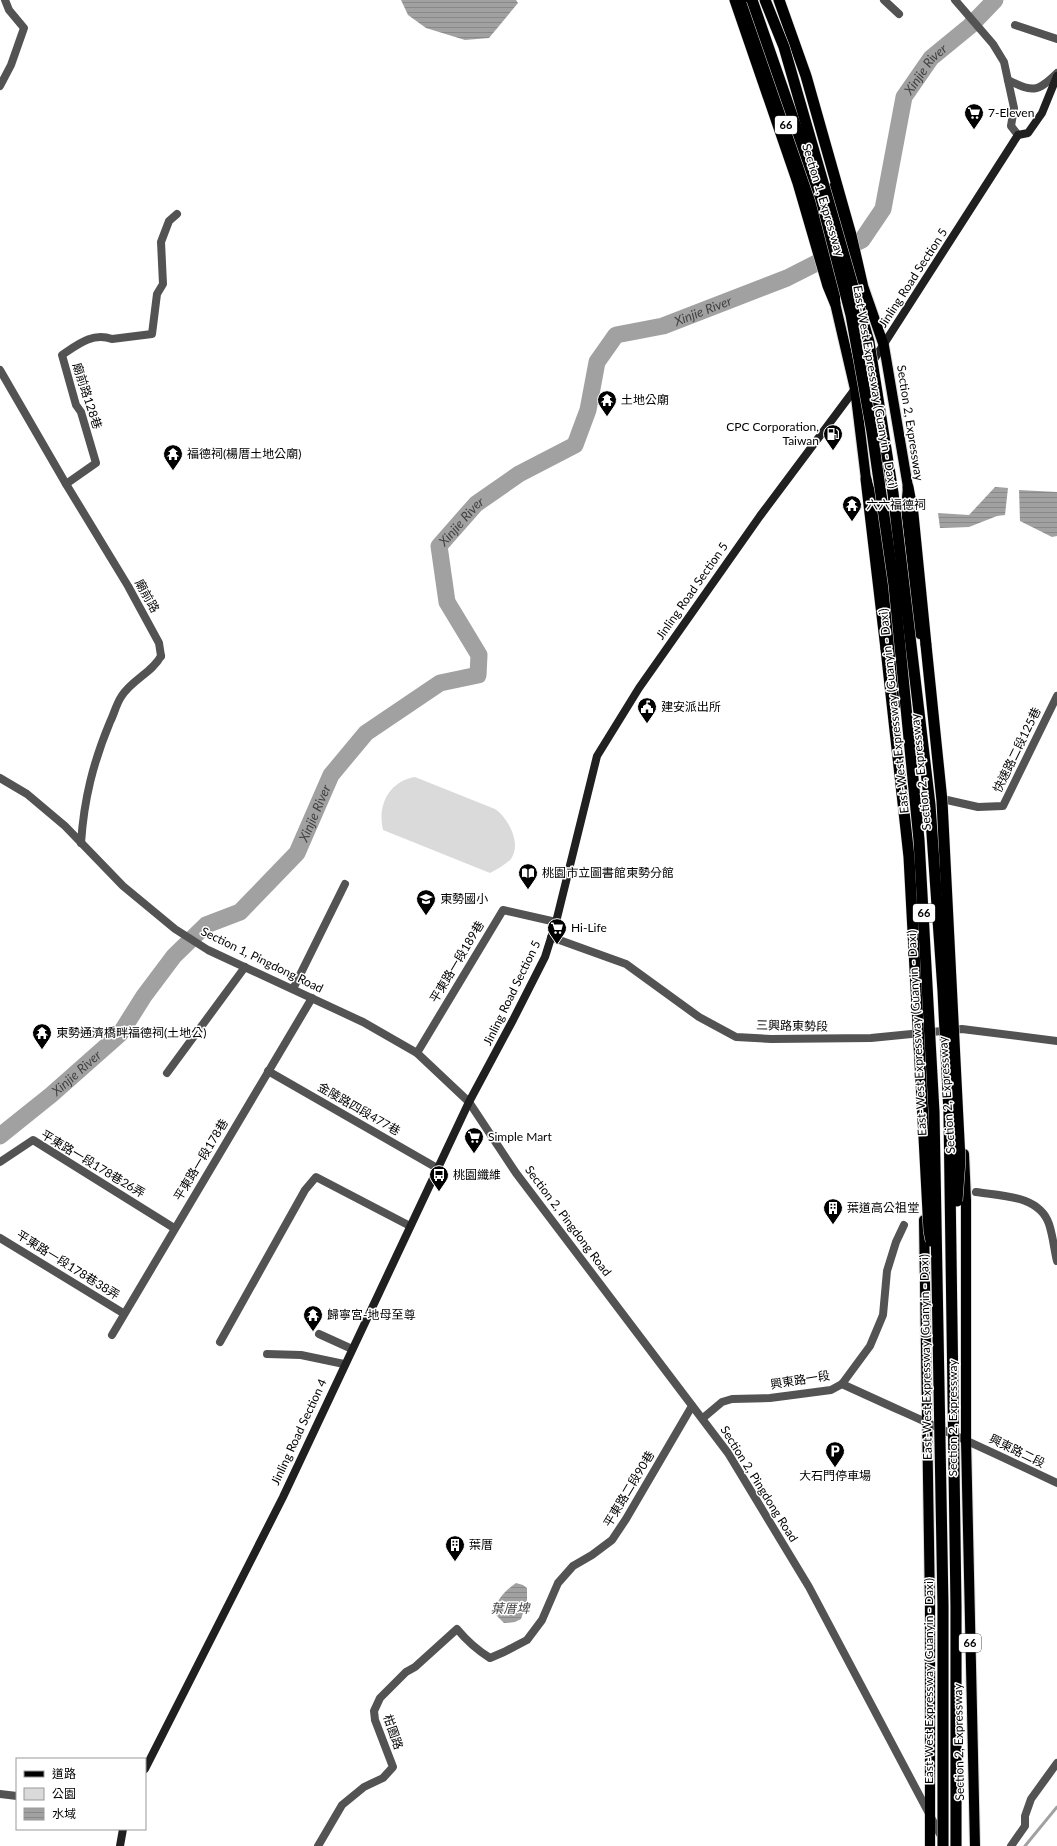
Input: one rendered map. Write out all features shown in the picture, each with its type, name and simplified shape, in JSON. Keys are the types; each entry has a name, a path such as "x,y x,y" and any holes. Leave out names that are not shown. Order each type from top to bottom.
{"highway":[{"path":"736,0 822,252 835,303"},
{"name":"East-West Expressway (Guanyin - Daxi)","path":"752,0 821,199 851,315 872,432 894,585 919,840 934,1112 943,1606 943,1846"},
{"name":"East-West Expressway (Guanyin - Daxi)","path":"765,0 784,47 869,342 893,493 930,813 943,991 949,1113 956,1607 956,1846"},
{"path":"778,0 806,76 832,168 857,272 862,283"},
{"path":"866,479 909,857 929,1231 938,1274"},
{"path":"908,487 913,514 942,801 960,1160 951,1276"}],"main road":[{"name":"Section 1, Expressway","path":"742,0 808,189 822,252"},
{"name":"Section 1, Expressway","path":"778,0 848,237"},
{"path":"1018,135 1028,133 1042,113 1057,76"},
{"name":"Jinling Road Section 5","path":"469,1102 514,1020 545,957 552,938 597,756 639,688 760,516 855,389 1018,135"},
{"name":"66","path":"862,283 884,346"},
{"name":"66","path":"835,303 855,389"},
{"name":"Section 2, Expressway","path":"884,346 908,487 906,509 907,525 938,804 956,1029 966,1188 966,1440 975,1846"},
{"name":"Section 2, Expressway","path":"855,389 866,479 878,517 914,853 923,1032 930,1846"},
{"name":"Jinling Road Section 4","path":"146,1767 283,1497 344,1364 469,1102"},
{"path":"120,1846 123,1830"}],"street":[{"path":"0,86 10,65 24,28 9,10 5,0"},
{"path":"884,0 899,14"},
{"path":"955,0 993,44 1004,62 1014,108 1011,126 1018,135"},
{"path":"1015,25 1057,39"},
{"path":"1008,80 1021,87 1032,89 1044,86 1057,73"},
{"name":"廟前路128巷","path":"66,484 96,463 81,412 76,405 62,355 87,338 106,337 112,339 152,334 157,294 163,284 161,242 169,221 177,214"},
{"name":"廟前路","path":"0,370 66,484 128,586 159,643 161,656 156,664 141,676 121,696 100,745 88,787 81,843"},
{"name":"快速路二段125巷","path":"947,800 978,807 1003,806 1057,696"},
{"name":"Section 1, Pingdong Road","path":"0,778 27,794 65,826 123,886 175,929 208,950 363,1022 417,1053 469,1102"},
{"path":"293,989 345,884"},
{"name":"平東路一段189巷","path":"417,1053 503,910 556,922"},
{"name":"三興路東勢段","path":"552,938 626,964 699,1017 736,1037 772,1039 871,1038 956,1029 992,1032 1057,1041"},
{"path":"166,1073 245,967"},
{"name":"平東路一段178巷","path":"112,1335 123,1313 312,998"},
{"name":"金陵路四段477巷","path":"268,1071 438,1168"},
{"name":"Section 2, Pingdong Road","path":"469,1102 516,1173 728,1453 809,1587 946,1846"},
{"name":"平東路一段178巷26弄","path":"0,1162 33,1140 174,1228"},
{"path":"220,1342 305,1190 316,1177 410,1226"},
{"path":"976,1192 1026,1201 1041,1210 1048,1223 1057,1261"},
{"path":"1048,1223 1057,1220"},
{"path":"842,1384 870,1346 883,1315 887,1271 896,1242 904,1225"},
{"name":"平東路一段178巷38弄","path":"0,1238 123,1313"},
{"path":"319,1334 352,1349"},
{"path":"267,1354 302,1354 344,1364"},
{"name":"興東路一段","path":"703,1418 722,1402 732,1399 770,1398 831,1390 842,1384 927,1424 966,1440"},
{"name":"平東路二段90巷","path":"457,1629 465,1640 490,1658 527,1640 542,1620 558,1583 573,1566 592,1555 612,1540 626,1519 692,1406"},
{"name":"興東路二段","path":"966,1440 1057,1483"},
{"name":"柑園路","path":"318,1846 342,1806 364,1787 383,1778 393,1767 375,1720 374,1711 380,1698 406,1672 415,1667 457,1629"},
{"path":"1011,1846 1025,1826 1025,1816 1031,1799 1057,1763"},
{"path":"0,1794 16,1796"}],"green space":[{"path":"415,777 495,809 500,813 509,825 514,839 514,853 511,859 490,873 383,830 382,812 387,796 398,784 406,779"}],"water":[{"path":"401,0 516,0 518,3 489,38 465,40 426,28 408,15"},
{"path":"995,487 1008,488 1005,515 997,516 969,527 940,528 938,513 969,515"},
{"path":"1019,490 1057,492 1057,536 1052,537 1020,521"},
{"name":"葉厝埤","path":"516,1583 527,1588 527,1601 521,1619 515,1622 504,1623 495,1614 496,1605 505,1592"}],"waterway":[{"name":"Xinjie River","path":"0,1136 51,1095 120,1034 144,996 174,956 206,925 240,912 297,853 331,775 366,733 440,683 478,675 479,655 447,602 439,546 476,504 519,474 575,445 588,410 597,362 616,335 663,326 787,278 862,240 883,209 904,97 931,58 970,26 995,0"},
{"path":"1025,1846 1057,1807"}],"place":[{"name":"7-Eleven","path":"974,130"},
{"name":"土地公廟","path":"607,417"},
{"name":"CPC Corporation, Taiwan","path":"833,451"},
{"name":"福德祠(楊厝土地公廟)","path":"173,471"},
{"name":"六六福德祠","path":"852,522"},
{"name":"建安派出所","path":"647,724"},
{"name":"桃園市立圖書館東勢分館","path":"528,890"},
{"name":"東勢國小","path":"426,916"},
{"name":"Hi-Life","path":"557,945"},
{"name":"東勢通濟橋畔福德祠(土地公)","path":"42,1050"},
{"name":"Simple Mart","path":"474,1154"},
{"name":"桃園纖維","path":"439,1192"},
{"name":"葉道高公祖堂","path":"833,1225"},
{"name":"歸寧宮-地母至尊","path":"313,1332"},
{"name":"大石門停車場","path":"835,1468"},
{"name":"葉厝","path":"455,1562"}]}
